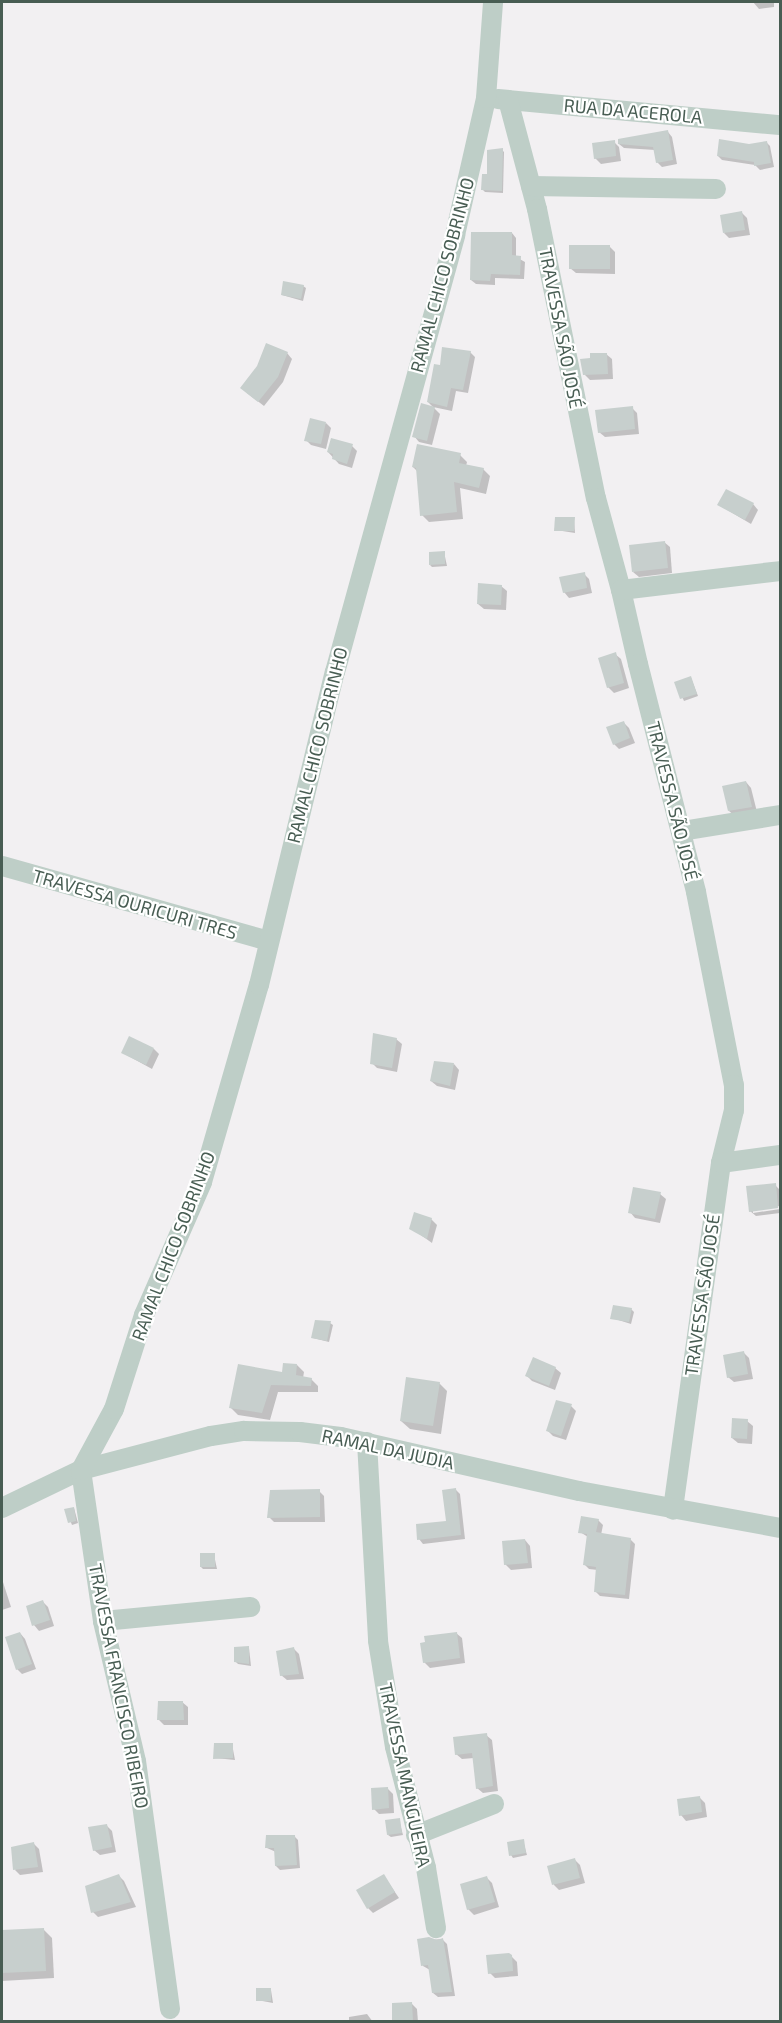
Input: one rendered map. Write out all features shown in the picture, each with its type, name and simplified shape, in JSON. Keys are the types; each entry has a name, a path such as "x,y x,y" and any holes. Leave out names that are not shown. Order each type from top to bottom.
{"street":[{"name":"RAMAL CHICO SOBRINHO","path":"81,1470 114,1409 144,1315 202,1182 259,984 335,672 455,235 486,98 493,2"},
{"name":"RUA DA ACEROLA","path":"486,98 780,125"},
{"name":"TRAVESSA SÃO JOSÉ","path":"508,100 531,186 596,498 682,831 715,978 734,1085 734,1110 721,1163 673,1510"},
{"path":"531,186 716,189"},
{"path":"621,590 780,571"},
{"path":"682,831 780,815"},
{"name":"TRAVESSA OURICURI TRES","path":"2,866 268,941"},
{"path":"721,1163 780,1155"},
{"name":"RAMAL DA JUDIA","path":"2,1508 81,1470 211,1436 244,1431 300,1432 367,1442 673,1510 780,1528"},
{"name":"TRAVESSA MANGUEIRA","path":"367,1442 378,1641 395,1747 426,1868 436,1928"},
{"name":"TRAVESSA FRANCISCO RIBEIRO","path":"81,1470 103,1621 136,1761 170,2009"},
{"path":"103,1621 250,1606"},
{"path":"416,1835 494,1804"}],"building":[{"path":"668,130 673,160 656,163 653,147 618,144 618,139"},
{"path":"719,139 749,144 767,141 771,163 754,166 754,162 717,156"},
{"path":"615,140 616,156 594,159 592,143"},
{"path":"503,148 502,191 481,190 482,174 487,174 487,150"},
{"path":"742,211 745,230 723,233 720,215"},
{"path":"471,232 512,232 512,255 521,256 520,275 491,274 490,281 470,280"},
{"path":"569,245 610,245 610,269 569,269"},
{"path":"283,281 304,285 301,299 281,295"},
{"path":"266,343 288,352 278,377 258,402 240,388 257,366"},
{"path":"442,347 471,351 463,390 451,388 447,407 427,402 434,364 440,365"},
{"path":"590,353 607,353 608,374 583,375 580,359 590,358"},
{"path":"421,403 435,407 427,441 412,437"},
{"path":"633,406 635,429 598,433 595,410"},
{"path":"310,418 326,422 321,444 304,441"},
{"path":"331,438 353,444 347,464 332,459 333,454 327,452"},
{"path":"417,444 461,453 459,463 484,468 479,488 454,482 457,512 420,516 416,468 412,467"},
{"path":"726,489 754,503 745,520 717,505"},
{"path":"555,517 575,517 574,531 554,531"},
{"path":"665,541 668,568 632,572 629,545"},
{"path":"445,551 445,564 429,565 429,552"},
{"path":"585,572 587,588 563,593 559,577"},
{"path":"478,583 502,585 501,605 477,604"},
{"path":"616,652 624,683 607,688 598,658"},
{"path":"691,676 697,694 680,699 674,682"},
{"path":"624,721 630,738 613,745 606,727"},
{"path":"746,781 752,807 728,811 722,786"},
{"path":"373,1033 397,1038 392,1068 370,1064"},
{"path":"129,1036 154,1048 146,1065 121,1053"},
{"path":"434,1061 454,1063 450,1086 430,1081"},
{"path":"776,1183 778,1208 749,1212 746,1186"},
{"path":"633,1187 661,1192 655,1219 628,1213"},
{"path":"414,1212 432,1218 427,1239 409,1229"},
{"path":"613,1305 632,1308 629,1322 610,1319"},
{"path":"315,1320 331,1321 327,1341 311,1338"},
{"path":"744,1351 748,1374 727,1378 723,1355"},
{"path":"533,1357 556,1367 549,1386 525,1376"},
{"path":"283,1363 297,1364 296,1375 312,1378 311,1386 271,1385 262,1413 229,1408 238,1364 282,1372"},
{"path":"406,1377 440,1382 433,1426 400,1421"},
{"path":"556,1400 572,1404 561,1436 546,1431"},
{"path":"732,1418 748,1419 747,1439 731,1438"},
{"path":"456,1488 461,1535 417,1540 416,1524 446,1521 442,1490"},
{"path":"320,1489 320,1517 267,1518 270,1490"},
{"path":"74,1507 76,1521 68,1523 64,1509"},
{"path":"581,1516 599,1519 596,1532 631,1538 625,1595 594,1592 596,1567 583,1565 587,1534 578,1533"},
{"path":"525,1539 528,1563 504,1565 502,1541"},
{"path":"200,1553 215,1553 215,1567 200,1567"},
{"path":"43,1600 50,1620 32,1626 26,1606"},
{"path":"20,1632 32,1664 16,1670 5,1637"},
{"path":"457,1632 460,1658 423,1663 420,1643 425,1642 424,1636"},
{"path":"249,1646 249,1664 234,1662 234,1647"},
{"path":"294,1647 299,1674 280,1676 276,1651"},
{"path":"158,1701 183,1701 184,1720 157,1720"},
{"path":"487,1733 493,1786 476,1789 472,1753 455,1755 453,1737"},
{"path":"214,1743 233,1743 233,1758 213,1759"},
{"path":"388,1787 389,1808 372,1810 371,1788"},
{"path":"700,1796 702,1812 679,1816 677,1799"},
{"path":"400,1818 402,1833 387,1835 385,1820"},
{"path":"107,1824 112,1847 93,1851 88,1827"},
{"path":"266,1835 295,1835 297,1865 275,1866 274,1848 265,1848"},
{"path":"524,1839 526,1853 509,1856 507,1842"},
{"path":"34,1842 38,1867 13,1870 11,1847"},
{"path":"575,1858 580,1878 552,1885 547,1866"},
{"path":"119,1874 131,1902 91,1913 85,1886"},
{"path":"384,1874 395,1892 367,1909 356,1890"},
{"path":"487,1876 495,1902 467,1910 460,1884"},
{"path":"44,1928 46,1971 2,1973 2,1930"},
{"path":"429,1937 437,1940 443,1938 452,1992 432,1993 428,1965 421,1966 417,1939"},
{"path":"509,1953 512,1955 513,1971 488,1974 486,1955"},
{"path":"256,1988 271,1988 271,2001 256,2001"},
{"path":"412,2002 413,2022 392,2022 392,2003"}]}
